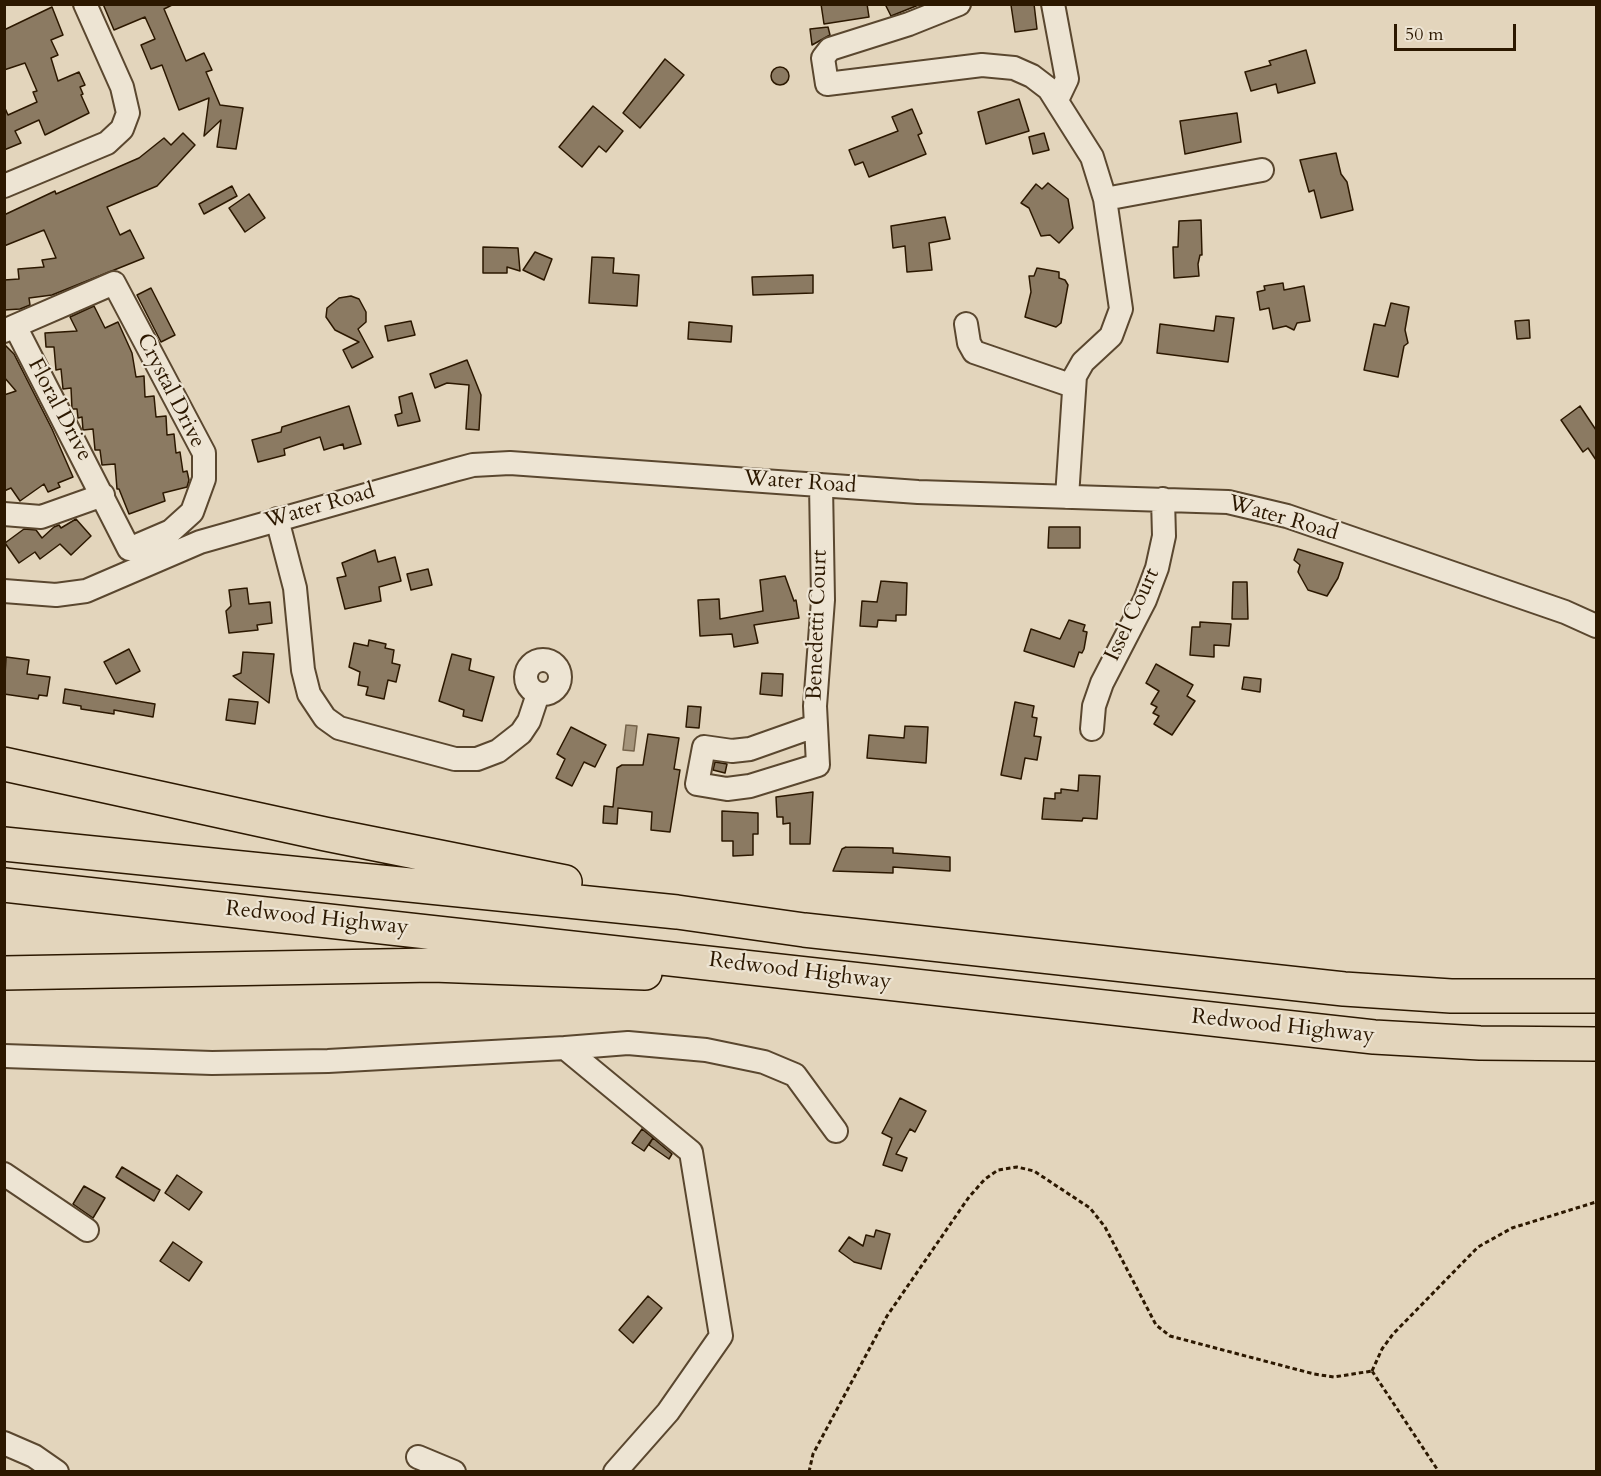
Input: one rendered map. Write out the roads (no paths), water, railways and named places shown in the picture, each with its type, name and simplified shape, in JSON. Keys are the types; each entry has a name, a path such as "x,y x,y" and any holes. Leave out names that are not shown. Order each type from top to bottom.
{"highway":[{"path":"4,764 325,834 599,889 677,912"},
{"name":"Redwood Highway","path":"4,844 677,912 815,932 1344,988 1451,996 1596,996"},
{"name":"Redwood Highway","path":"4,885 1374,1037 1480,1043 1596,1044"},
{"path":"4,973 433,965 608,973 818,974"}],"street":[{"path":"4,186 107,143 122,129 128,113 122,87 85,4"},
{"path":"959,4 909,24 830,49 823,58 827,84 982,65 1002,65 1032,76 1048,88 1092,157 1105,199 1121,309 1111,336 1078,369 1074,386 1067,497"},
{"path":"1053,4 1067,79 1057,100"},
{"path":"1105,199 1262,170"},
{"name":"Crystal Drive","path":"10,328 114,283 204,453 204,479 192,512 171,531 129,549 103,495"},
{"path":"966,324 969,343 974,352 1074,386"},
{"name":"Floral Drive","path":"10,328 103,495"},
{"name":"Water Road","path":"4,591 56,595 86,591 191,545 454,470 492,463 821,485 1067,497 1210,500 1265,509 1565,612 1596,626"},
{"name":"Benedetti Court","path":"815,726 750,749 732,751 704,747 697,784 727,789 750,786 818,765 815,726 823,600 821,485"},
{"path":"4,514 41,516 103,495"},
{"name":"Issel Court","path":"1092,729 1094,706 1102,683 1145,600 1157,568 1164,536 1163,499"},
{"path":"278,519 296,588 303,670 309,694 325,718 339,728 455,759 477,759 498,751 521,733 529,721 538,694"},
{"path":"4,1056 212,1062 328,1061 628,1043 706,1050 765,1062 795,1075 836,1131"},
{"path":"565,1048 692,1152 720,1327 721,1336 668,1412 615,1472"},
{"path":"4,1174 87,1230"},
{"path":"4,1443 34,1456 57,1472"},
{"path":"418,1457 454,1472"}]}
